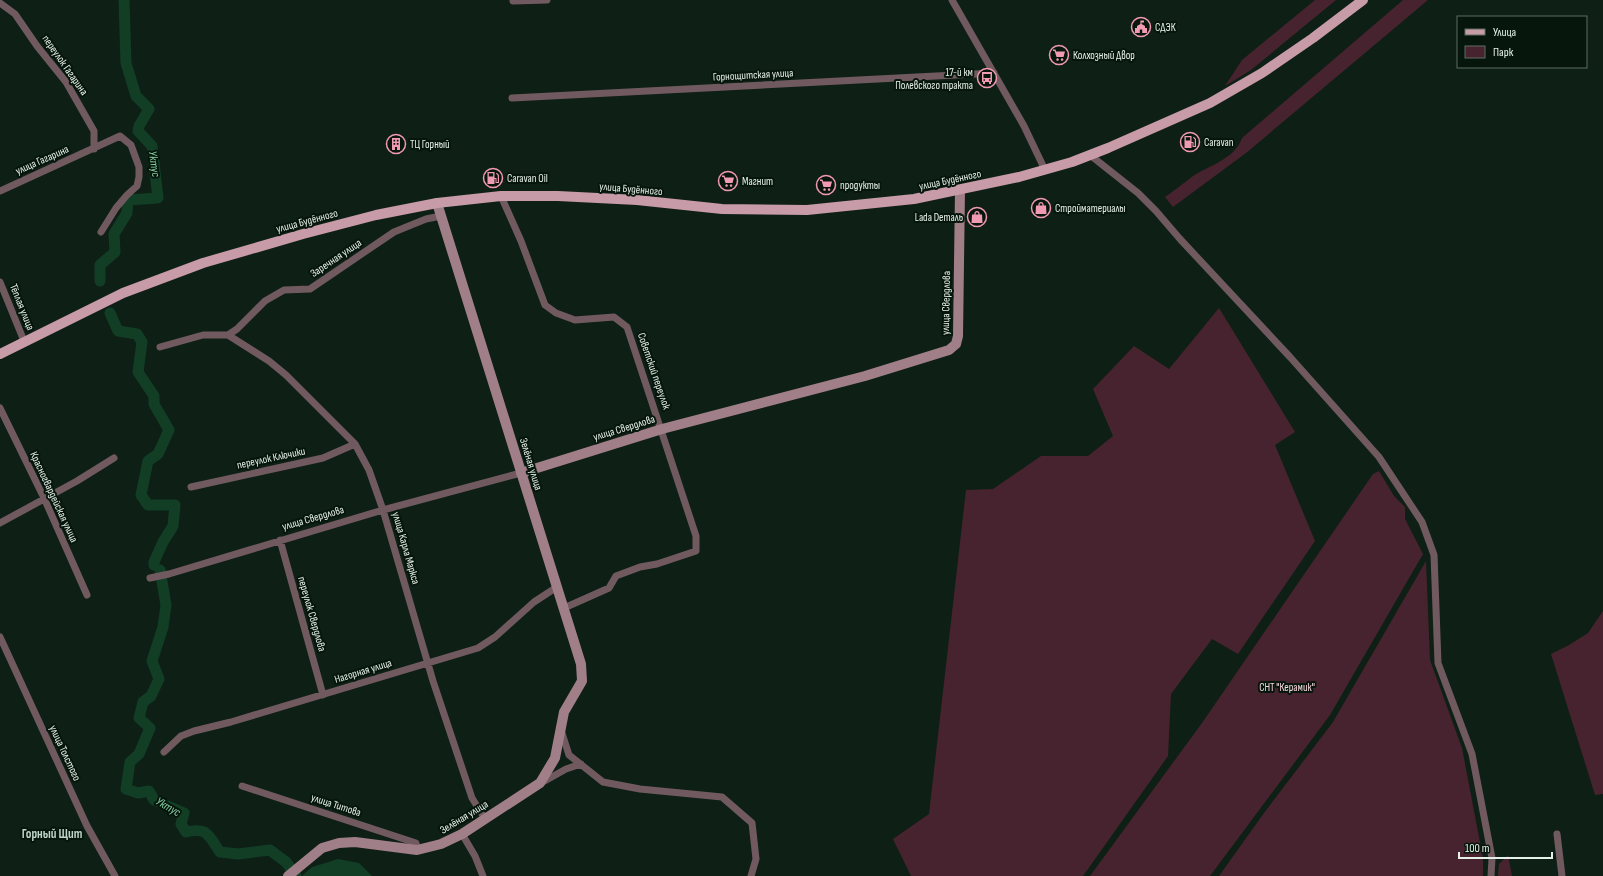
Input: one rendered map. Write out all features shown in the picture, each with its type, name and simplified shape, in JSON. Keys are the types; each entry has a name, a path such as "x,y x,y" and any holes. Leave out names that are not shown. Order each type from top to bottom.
{"main road":[{"name":"улица Будённого","path":"0,354 123,293 203,263 303,234 376,215 437,203 501,196 588,197 637,200 722,209 794,210 841,207 914,199 1045,170 1090,155 1210,103 1262,73 1313,38 1363,0"}],"street":[{"path":"513,1 547,0"},
{"path":"952,0 1027,132 1045,170"},
{"name":"переулок Гагарина","path":"0,3 15,14 37,46 66,82 94,131 94,150"},
{"name":"Горнощитская улица","path":"512,98 994,73"},
{"name":"улица Гагарина","path":"0,191 94,150 120,136 131,145 139,167 139,177 137,186 127,195 101,232"},
{"path":"1090,155 1138,193 1156,211 1180,239 1290,357 1379,457 1422,522 1434,556 1438,663 1472,754 1492,858 1491,876"},
{"name":"улица Свердлова","path":"150,578 169,574 383,510 521,473 662,429 865,376 953,348 956,344 958,336 960,190"},
{"name":"Советский переулок","path":"501,196 521,241 545,306 556,314 575,320 614,317 627,327 662,429 696,536 696,551 657,564 640,567 616,576 609,588 564,608"},
{"name":"Зелёная улица","path":"288,876 322,848 338,843 354,842 417,850 441,844 462,834 540,783 555,758 564,712 582,681 581,664 437,203"},
{"name":"Заречная улица","path":"228,335 238,329 265,301 284,290 310,288 394,232 426,219 441,216"},
{"name":"Тёплая улица","path":"0,282 24,341"},
{"path":"160,347 203,335 228,335"},
{"name":"улица Карла Маркса","path":"228,335 286,375 355,444 369,470 383,510 428,664 472,798 485,819"},
{"name":"Красногвардейская улица","path":"0,408 44,498 87,595"},
{"name":"переулок Ключики","path":"191,487 323,458 355,444"},
{"path":"0,523 101,467 114,458"},
{"name":"переулок Свердлова","path":"280,540 323,695"},
{"name":"Нагорная улица","path":"164,752 181,736 194,731 231,722 478,648 495,637 534,602 557,587"},
{"name":"улица Толстого","path":"0,637 87,826 115,876"},
{"path":"561,730 569,755 603,782 640,790 722,797 752,823 756,859 751,876"},
{"path":"540,783 566,769 581,764"},
{"name":"улица Титова","path":"242,786 416,843 417,850"},
{"path":"462,834 475,856 483,876"},
{"path":"1557,834 1562,876"}],"green space":[{"path":"1315,0 1336,0 1251,70 1225,86 1242,60"},
{"path":"1403,0 1428,0 1246,153 1173,207 1165,197 1193,176 1228,156 1239,145 1242,138"},
{"path":"1219,308 1295,432 1275,445 1315,541 1238,654 1212,639 1171,694 1168,756 1083,876 911,876 893,839 929,814 966,490 993,489 1041,456 1088,456 1113,436 1093,389 1134,346 1169,369"},
{"name":"СНТ \"Керамик\"","path":"1379,471 1394,496 1405,507 1405,519 1423,554 1330,715 1210,876 1090,876 1202,723 1373,474"},
{"path":"1426,561 1430,660 1462,748 1483,858 1483,876 1219,876 1264,813 1333,722"},
{"path":"1603,611 1603,794 1595,795 1551,654 1588,633"},
{"path":"1508,855 1512,876 1498,876 1499,864"}],"shaded area":[{"path":"338,859 359,863 372,876 302,876 312,867"}],"waterway":[{"name":"Уктус","path":"100,281 100,265 115,252 114,234 127,213 128,200 158,198 152,146 138,131 139,126 149,109 136,96 126,63 124,0"},
{"name":"Уктус","path":"110,313 118,331 137,334 142,342 138,372 154,396 154,404 169,430 158,454 148,461 141,495 148,505 175,505 173,526 163,542 154,565"},
{"name":"Уктус","path":"160,570 166,605 163,627 152,661 159,679 151,696 143,702 139,718 150,728 139,754 130,762 126,789 138,793 149,791 154,800 184,813 181,824 186,832 199,831 207,834 220,852 238,854 270,850 286,862 296,876"}],"place":[{"name":"СДЭК","path":"1141,27"},
{"name":"Колхозный Двор","path":"1059,55"},
{"name":"17-й км Полевского тракта","path":"987,78"},
{"name":"Caravan","path":"1190,142"},
{"name":"ТЦ Горный","path":"396,144"},
{"name":"Caravan Oil","path":"493,178"},
{"name":"Магнит","path":"728,181"},
{"name":"продукты","path":"826,185"},
{"name":"Стройматериалы","path":"1041,208"},
{"name":"Lada Dеталь","path":"977,217"}],"district":[{"name":"Горный Щит","path":"52,834"}]}
